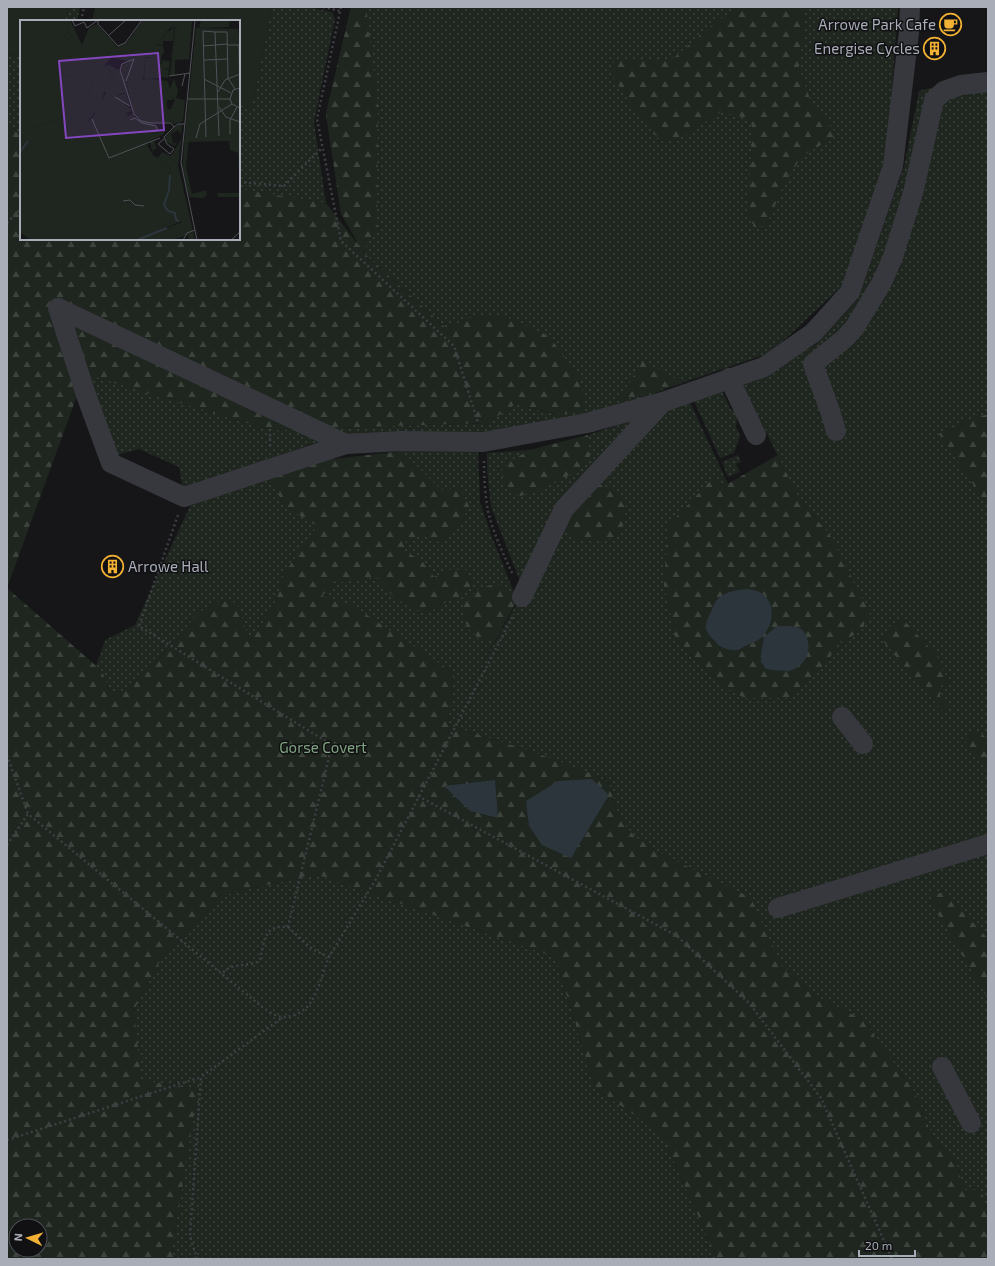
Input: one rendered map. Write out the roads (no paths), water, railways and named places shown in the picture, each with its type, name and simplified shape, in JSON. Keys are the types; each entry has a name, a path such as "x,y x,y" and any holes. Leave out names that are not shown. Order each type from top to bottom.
{"lane":[{"path":"346,444 58,308 86,394 111,463 184,497 346,444 402,441 483,442 587,424 664,402 764,366 813,333 850,292 893,166 909,32 910,7"},
{"path":"836,431 813,364 844,339 855,327 882,282 893,257 913,193 934,100 944,91 961,85 988,82"},
{"path":"728,378 756,435"},
{"path":"522,598 564,510 664,402"},
{"path":"842,717 863,744"},
{"path":"778,908 988,844"},
{"path":"942,1067 971,1123"}],"place":[{"name":"Arrowe Park Cafe","path":"951,24"},
{"name":"Energise Cycles","path":"935,48"},
{"name":"Arrowe Hall","path":"112,566"}],"park label":[{"name":"Gorse Covert","path":"323,747"}]}
